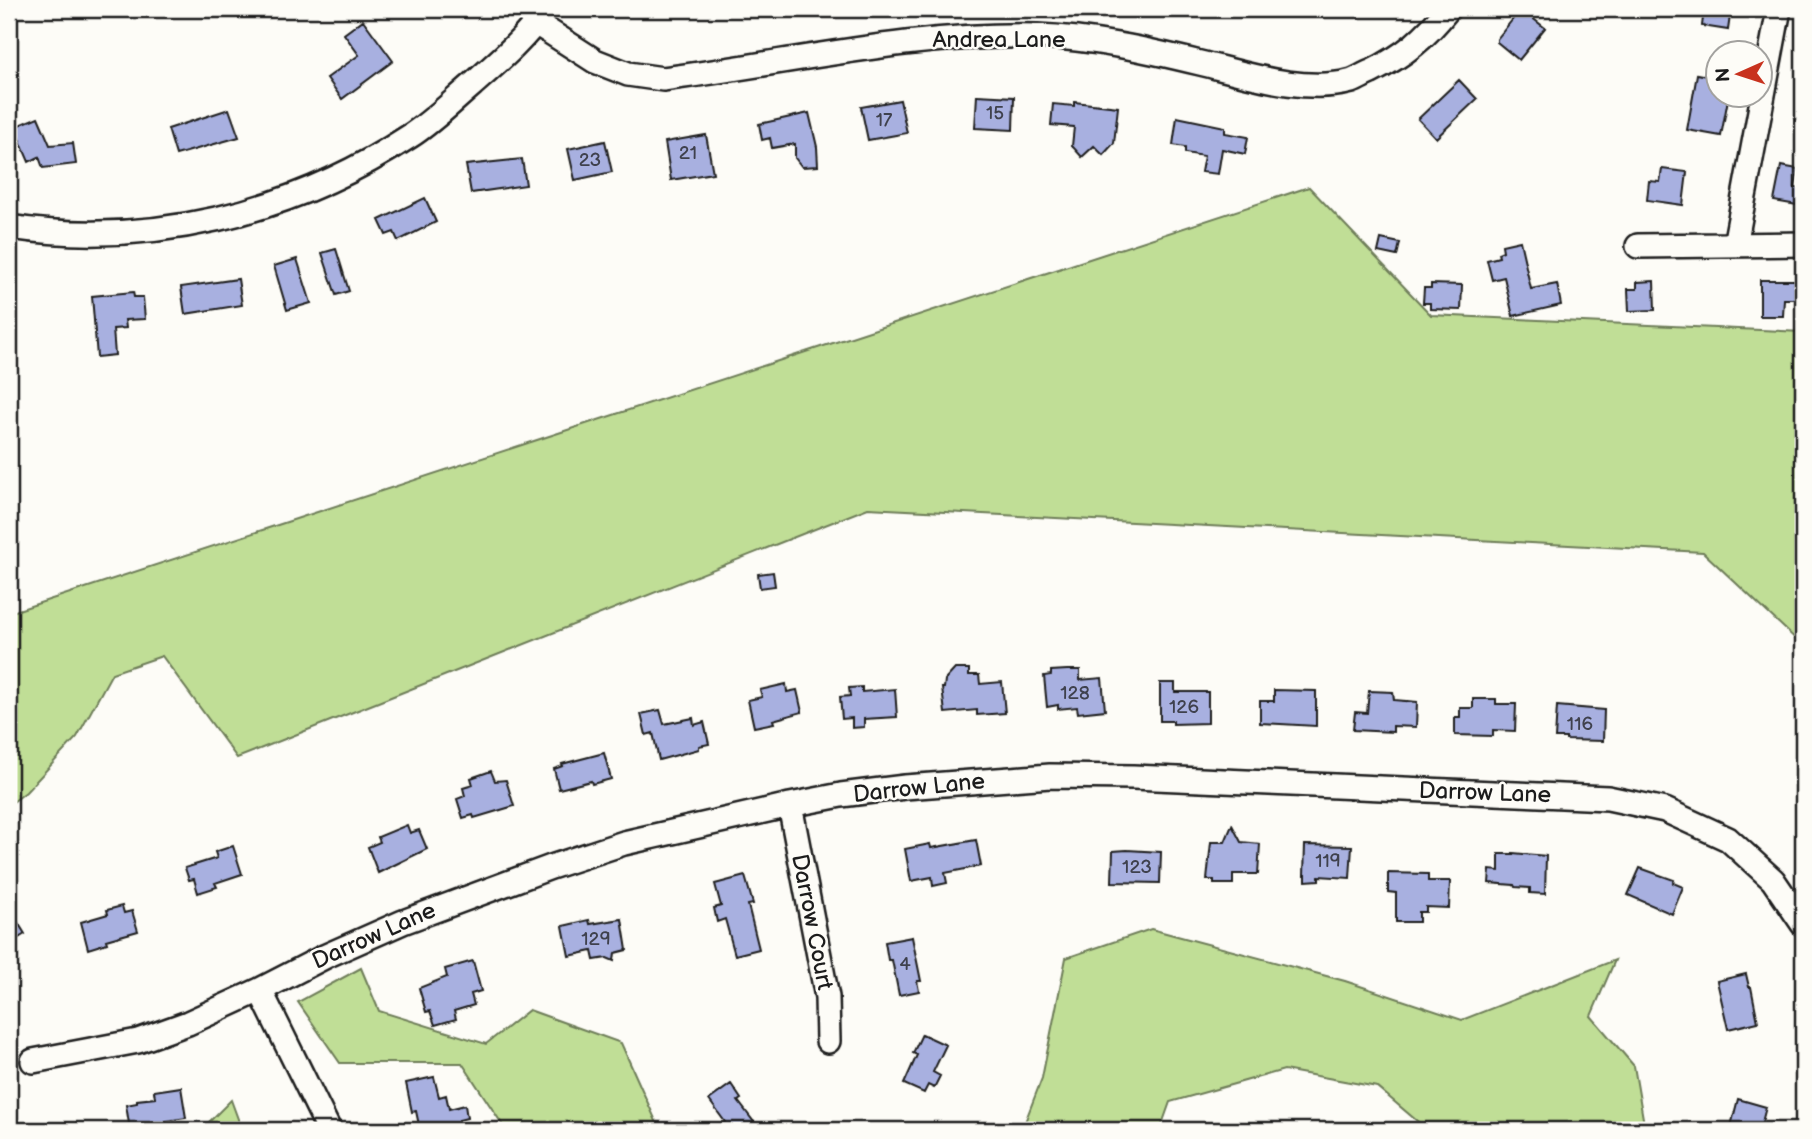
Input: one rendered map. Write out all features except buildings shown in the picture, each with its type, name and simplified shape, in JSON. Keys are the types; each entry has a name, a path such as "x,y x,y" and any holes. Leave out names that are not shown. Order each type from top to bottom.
{"street":[{"name":"Andrea Lane","path":"541,16 595,61 628,74 663,79 933,38 1029,36 1095,41 1199,62 1250,76 1323,84 1352,80 1408,51 1431,30 1448,9"},
{"path":"1735,244 1779,9"},
{"path":"9,227 83,234 141,231 205,223 268,206 315,188 412,135 500,60 541,16"},
{"path":"1638,246 1803,244"},
{"name":"Darrow Lane","path":"33,1061 138,1041 188,1023 402,922 525,876 624,843 790,804 905,787 1050,776 1133,777 1608,798 1665,810 1728,839 1773,880 1803,924"},
{"name":"Darrow Court","path":"790,804 827,996 828,1041"},
{"path":"260,990 329,1130"}],"green space":[{"path":"1309,187 1431,315 1803,332 1803,646 1703,552 868,508 237,758 162,656 112,673 77,737 26,792 9,805 9,613"},
{"path":"1151,929 1345,981 1462,1020 1615,960 1591,1016 1634,1066 1645,1130 1426,1130 1377,1087 1284,1070 1170,1102 1160,1130 1022,1130 1042,1078 1066,958"},
{"path":"361,968 379,1011 486,1044 529,1010 621,1043 660,1130 506,1130 462,1063 340,1063 298,1002"},
{"path":"231,1100 242,1130 201,1130"}]}
